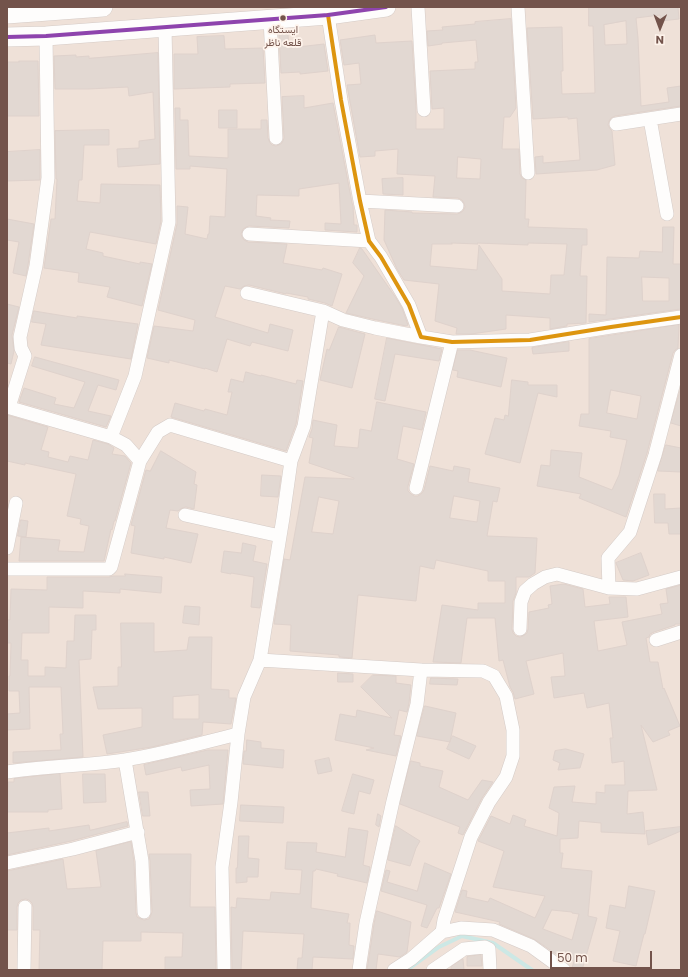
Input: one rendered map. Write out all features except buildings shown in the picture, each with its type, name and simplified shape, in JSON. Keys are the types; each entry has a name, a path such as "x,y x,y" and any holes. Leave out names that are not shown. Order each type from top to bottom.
{"main road":[{"path":"7,14 103,7"},
{"path":"7,37 46,36 270,19 386,7"}],"street":[{"path":"418,7 424,110"},
{"path":"518,7 528,173"},
{"path":"328,14 341,100 369,241 381,257 409,304 421,336"},
{"path":"270,19 276,138"},
{"path":"111,437 135,376 169,222 165,26"},
{"path":"46,36 48,178 36,266 20,336 21,348 25,356 8,407 111,437 126,446 140,461"},
{"path":"616,124 681,114"},
{"path":"650,119 667,214"},
{"path":"360,201 457,206"},
{"path":"249,234 369,241"},
{"path":"248,293 323,311 343,320 375,328 452,342 530,340 681,317"},
{"path":"224,970 222,867 238,734 244,697 260,660 291,461 304,426 323,311"},
{"path":"416,488 452,342"},
{"path":"609,588 608,558 630,532 677,384 681,355"},
{"path":"7,568 109,569 111,567 140,461 158,432 170,425 291,461"},
{"path":"7,548 16,503"},
{"path":"185,515 280,536"},
{"path":"520,629 521,602 525,591 545,577 557,574 609,588 636,589 681,577"},
{"path":"656,640 681,632"},
{"path":"260,660 421,670 483,671 494,676 506,696 513,730 513,756 506,777 489,802 471,838 444,920 442,932"},
{"path":"359,970 367,916 391,809 417,704 421,670"},
{"path":"7,772 125,760 158,754 238,734"},
{"path":"125,760 142,861 144,912"},
{"path":"7,863 73,849 138,832"},
{"path":"24,970 25,907"},
{"path":"394,970 411,959 442,932 461,928 493,930 531,946 564,970"},
{"path":"433,970 464,949 485,947 489,949 490,970"}],"shaded area":[{"path":"7,7 681,7 681,970 7,970"}],"waterway":[{"path":"407,970 439,947 462,936 493,943 532,970"}],"transit line":[{"path":"7,37 46,36 328,15 386,7"},
{"path":"328,15 341,100 369,241 381,257 409,305 421,337 452,342 530,340 681,317"}],"place":[{"name":"ایستگاه قلعه ناظر","path":"283,18"}]}
